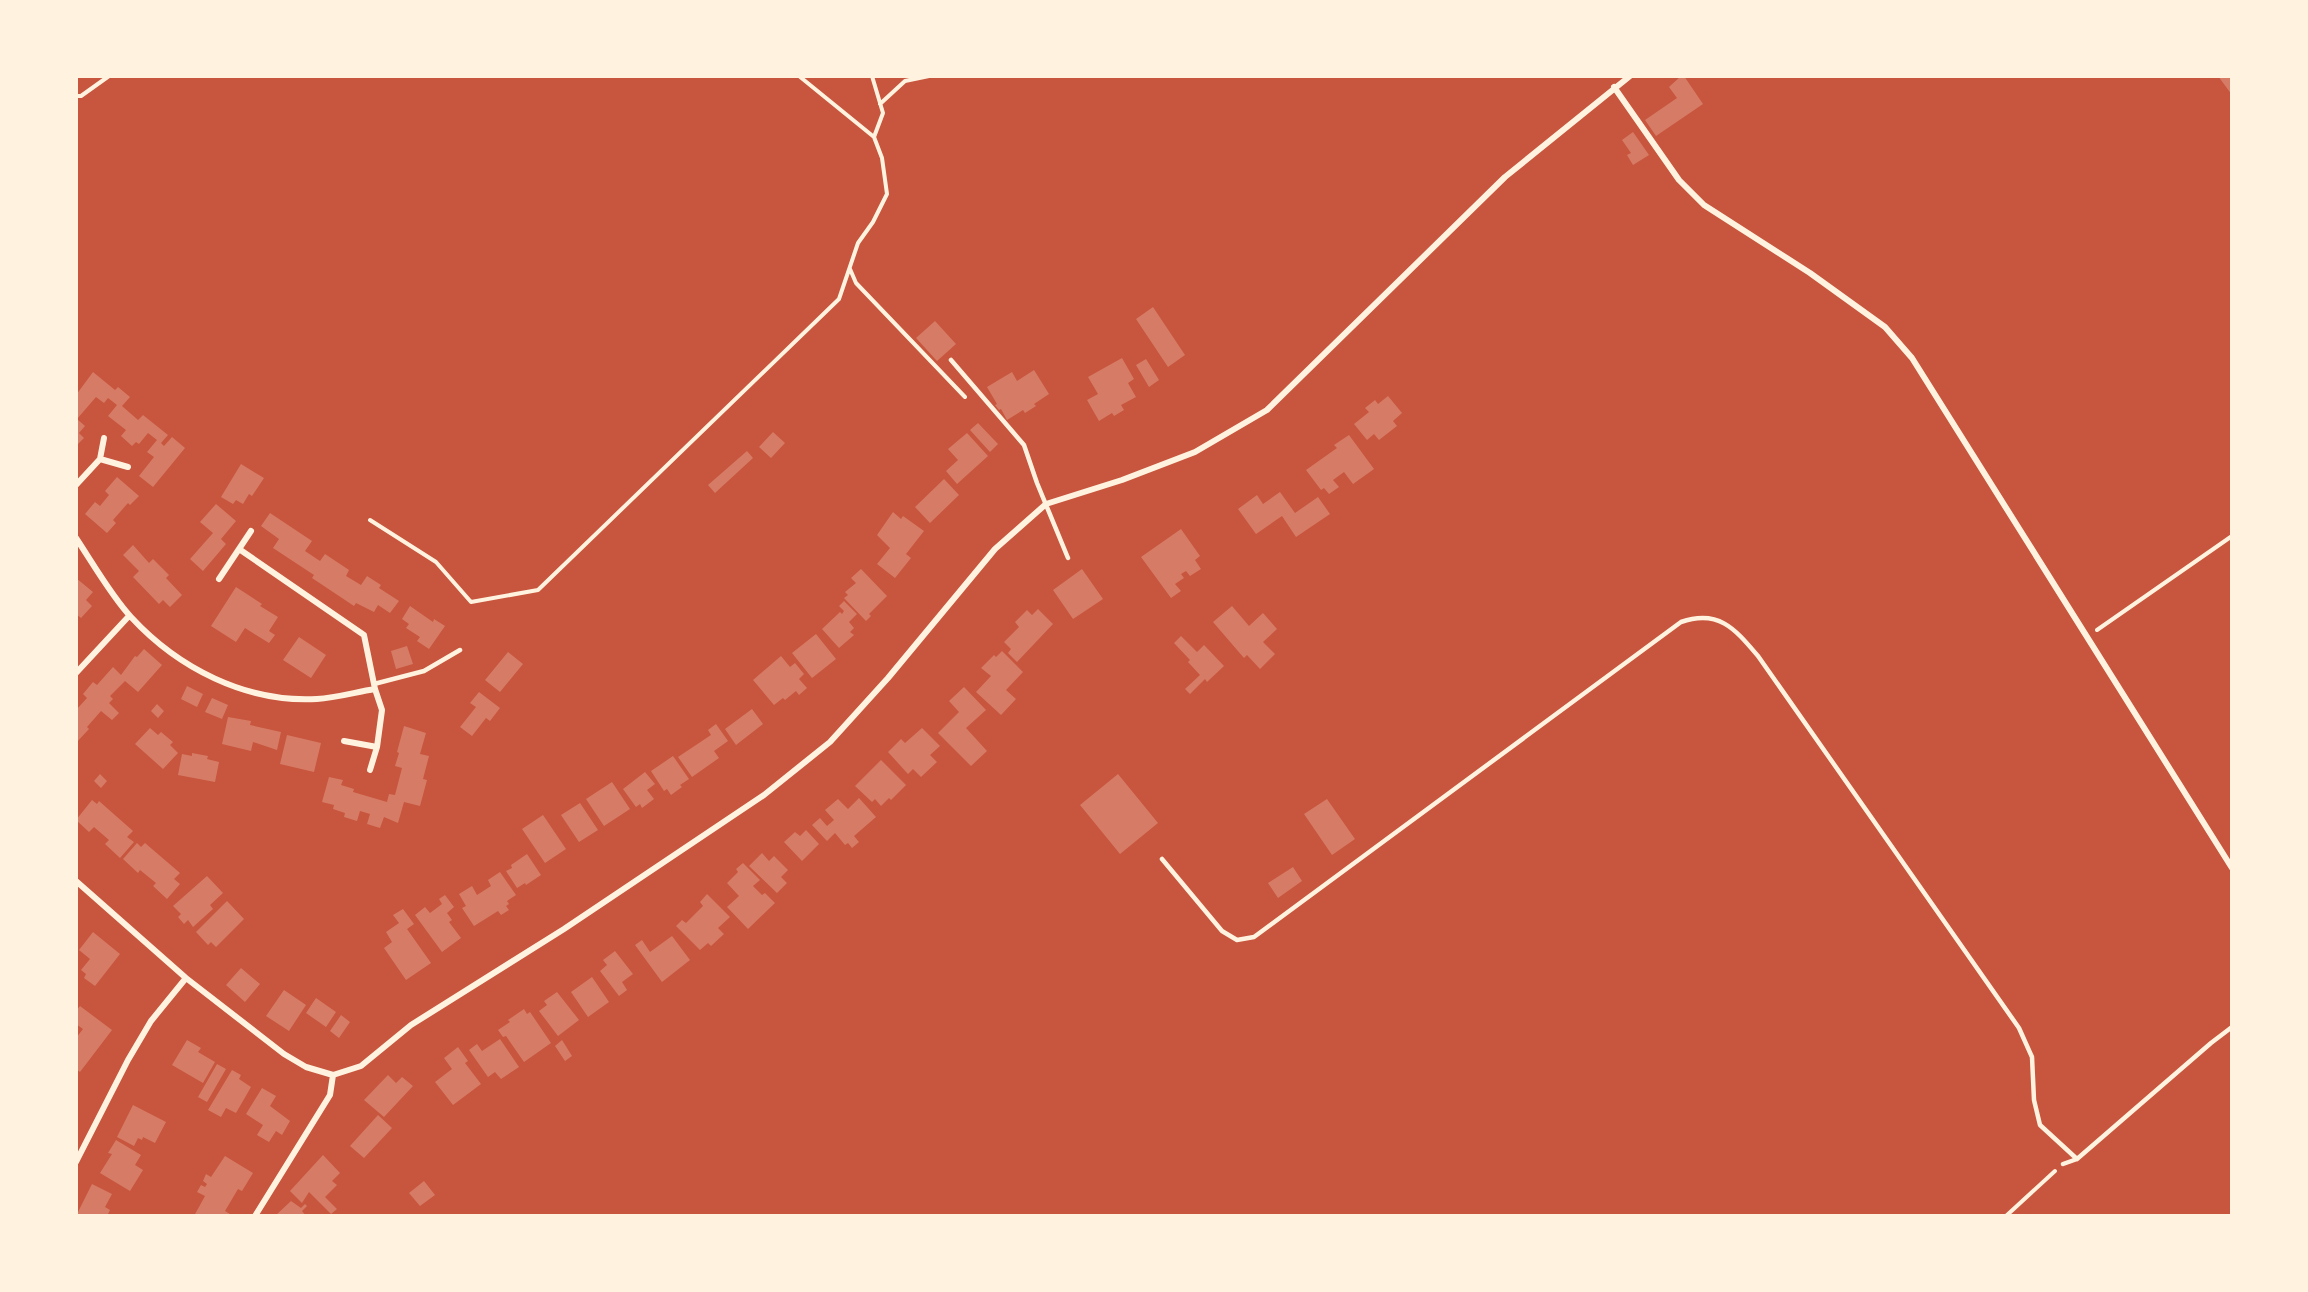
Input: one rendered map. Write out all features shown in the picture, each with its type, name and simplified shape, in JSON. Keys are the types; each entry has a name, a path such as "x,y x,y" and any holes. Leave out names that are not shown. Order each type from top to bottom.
{"street":[{"path":"76,881 186,978 284,1054 306,1067 333,1075 361,1066 411,1025 564,929 764,795 830,742 902,662 995,549 1046,504 1122,480 1195,452 1267,410 1505,177 1630,76"},
{"path":"1614,87 1679,180 1704,205 1810,273 1885,327 1900,342 2232,868"},
{"path":"76,485 100,459 104,438"},
{"path":"100,459 128,467"},
{"path":"219,579 251,531"},
{"path":"76,538 129,616 188,667 232,686 270,697 317,699 375,686"},
{"path":"239,549 364,635 382,710 377,747 370,770"},
{"path":"76,673 129,616"},
{"path":"344,741 377,747"},
{"path":"76,1162 128,1060 151,1021 186,978"},
{"path":"255,1215 330,1095 333,1075"}],"lane":[{"path":"951,360 1024,445 1068,558"},
{"path":"1162,859 1222,931 1237,940 1254,937 1681,622 1696,617 1710,618 1734,627 1758,656 2019,1028 2032,1057 2034,1100 2040,1125 2077,1160"},
{"path":"375,686 424,671 460,650"},
{"path":"2063,1164 2077,1160 2232,1027"}],"path":[{"path":"76,96 81,96 109,76"},
{"path":"370,520 436,562 471,602 538,590 839,299 858,243 873,222 887,194 882,158 874,137 799,76"},
{"path":"872,76 883,113 874,137"},
{"path":"880,104 905,81 929,76"},
{"path":"849,268 856,283 967,399"},
{"path":"2086,637 2232,536"},
{"path":"2006,1215 2063,1164"}],"building":[{"path":"1684,76 1703,104 1656,136 1645,120 1677,98 1669,87"},
{"path":"2218,76 2232,76 2232,95"},
{"path":"1633,132 1649,155 1633,165 1627,155 1631,153 1622,140"},
{"path":"1153,307 1185,355 1168,367 1136,319"},
{"path":"935,321 956,344 937,361 916,338"},
{"path":"1122,358 1134,379 1128,383 1136,397 1121,405 1124,410 1114,416 1112,413 1099,421 1087,400 1098,394 1088,377"},
{"path":"1146,359 1159,380 1149,387 1136,365"},
{"path":"1034,370 1049,394 1025,413 1023,410 1007,420 1001,409 999,410 995,405 997,404 987,387 1012,372 1017,381"},
{"path":"93,372 115,390 118,387 130,397 122,406 138,420 143,415 168,435 161,443 164,446 172,437 185,448 153,487 139,476 154,457 147,452 157,440 148,433 139,444 136,442 132,446 121,436 126,430 108,416 117,405 108,398 104,403 96,397 77,419 85,426 79,433 84,438 76,446 76,395"},
{"path":"1388,396 1402,413 1393,421 1397,426 1379,440 1374,434 1367,440 1354,424 1369,412 1365,408 1375,400 1378,404"},
{"path":"978,423 998,444 990,452 970,430"},
{"path":"773,432 785,443 771,458 759,447"},
{"path":"967,433 988,456 957,484 946,471 958,460 948,449"},
{"path":"1349,435 1374,469 1353,484 1344,472 1333,480 1339,487 1329,494 1324,488 1321,490 1306,470 1337,448 1334,445"},
{"path":"747,451 753,458 715,493 708,485"},
{"path":"241,464 264,478 252,496 249,494 243,504 236,500 233,504 221,497"},
{"path":"117,477 139,496 130,505 128,503 113,520 116,523 107,533 85,514 95,502 100,506 109,495 105,491"},
{"path":"944,479 959,495 930,523 915,507"},
{"path":"1280,492 1295,513 1318,497 1330,514 1296,537 1282,516 1256,534 1238,509 1257,495 1263,504"},
{"path":"216,504 236,521 221,539 226,544 203,571 190,559 213,533 200,522"},
{"path":"893,512 901,519 903,516 924,531 906,554 911,558 895,578 877,564 890,548 877,535"},
{"path":"270,513 312,541 305,551 320,561 325,554 349,570 346,576 361,585 367,576 381,585 379,588 399,601 390,613 378,605 374,612 356,603 354,606 312,578 314,575 273,548 279,539 261,526"},
{"path":"1181,529 1200,556 1195,560 1201,569 1190,576 1186,571 1181,574 1184,578 1175,584 1181,591 1171,598 1141,557"},
{"path":"133,545 149,563 153,559 169,575 166,578 182,595 170,607 163,600 159,604 133,577 139,571 123,555"},
{"path":"861,569 887,596 869,614 871,616 866,621 844,598 848,595 845,592 856,583 851,578"},
{"path":"1082,569 1103,599 1073,619 1053,590"},
{"path":"76,578 93,592 86,600 92,606 81,618 76,614"},
{"path":"236,587 278,617 269,631 275,635 269,643 245,628 236,642 211,626"},
{"path":"844,601 857,614 849,622 854,628 850,632 854,635 839,648 822,629 840,612 842,614 844,611 839,606"},
{"path":"410,606 433,622 434,619 445,626 429,649 417,641 420,637 406,628 409,624 402,619"},
{"path":"1232,606 1249,626 1263,613 1277,629 1263,642 1275,654 1260,669 1247,655 1244,658 1213,622"},
{"path":"1038,609 1053,624 1017,662 1008,653 1011,649 1004,642 1019,627 1015,622 1027,610 1032,615"},
{"path":"816,634 836,659 812,678 792,653"},
{"path":"1181,636 1197,652 1204,645 1224,666 1207,682 1205,679 1190,694 1185,689 1200,675 1174,643"},
{"path":"299,637 326,655 311,678 283,660"},
{"path":"407,646 413,664 396,669 391,651"},
{"path":"144,649 162,665 138,692 125,681 110,696 113,699 109,703 119,713 112,720 101,711 76,743 76,710 87,698 83,694 93,682 97,685 113,667 121,675 135,656 137,657"},
{"path":"1002,651 1023,672 1006,690 1016,699 1001,715 976,692 991,676 981,668 994,655 996,657"},
{"path":"508,652 523,664 500,692 485,680"},
{"path":"781,656 790,667 795,663 804,674 799,679 807,688 799,695 796,691 774,705 753,680"},
{"path":"187,686 203,694 197,707 181,699"},
{"path":"964,687 986,710 966,728 987,751 971,766 938,733 959,712 949,701"},
{"path":"479,692 500,708 490,721 486,718 472,736 460,727 476,707 470,703"},
{"path":"212,698 228,705 222,719 205,712"},
{"path":"157,704 164,711 158,718 151,711"},
{"path":"752,709 763,724 736,745 725,729"},
{"path":"228,717 251,721 250,725 281,732 277,750 253,742 251,751 222,744"},
{"path":"716,724 728,741 714,751 719,758 692,777 678,757 711,735 708,730"},
{"path":"404,726 426,733 420,754 429,756 423,779 427,780 420,806 404,802 398,823 384,817 380,828 367,824 370,814 360,811 357,821 344,817 345,813 333,809 334,805 322,802 329,777 343,780 341,785 354,789 353,792 387,802 389,794 395,795 402,768 395,766"},
{"path":"150,728 158,735 161,732 173,742 170,745 178,753 163,769 135,744"},
{"path":"922,728 940,746 930,755 937,762 921,777 913,769 908,774 888,752 901,739 905,743"},
{"path":"287,735 321,743 314,772 280,764"},
{"path":"192,753 208,756 207,759 219,762 215,782 178,775 182,754 192,756"},
{"path":"673,756 689,779 671,795 667,789 664,791 651,771"},
{"path":"881,760 906,785 891,800 889,798 881,806 875,799 872,802 855,786"},
{"path":"645,772 655,784 647,790 654,799 642,808 640,804 636,807 623,789"},
{"path":"100,774 107,781 101,788 94,781"},
{"path":"1118,774 1158,823 1120,854 1080,805"},
{"path":"612,782 630,809 604,826 586,799"},
{"path":"859,798 876,817 854,836 859,842 852,848 848,843 845,845 835,833 827,841 812,825 820,818 827,826 834,820 825,810 838,799 848,809"},
{"path":"1327,799 1355,839 1332,855 1304,814"},
{"path":"92,800 97,804 99,801 133,831 127,837 134,842 120,858 105,844 109,840 94,827 89,832 76,820"},
{"path":"580,803 598,830 579,842 561,815"},
{"path":"543,815 566,849 545,863 522,829"},
{"path":"806,830 819,844 802,861 784,842 795,832 800,836"},
{"path":"137,843 141,847 145,843 180,873 174,879 180,884 167,899 153,886 156,883 140,870 138,873 123,859"},
{"path":"762,853 769,861 774,856 788,870 781,877 787,883 777,893 749,866"},
{"path":"527,854 541,875 517,888 506,871"},
{"path":"743,863 760,880 753,886 775,903 748,929 727,907 739,896 727,883"},
{"path":"1293,867 1302,881 1278,898 1268,883"},
{"path":"500,872 516,895 507,901 509,904 506,906 509,910 501,915 498,911 474,926 462,908 466,906 459,894 472,886 477,895 491,886 488,880"},
{"path":"207,876 223,893 210,905 213,909 193,927 188,920 184,924 178,917 181,914 173,906"},
{"path":"707,894 730,917 718,928 724,934 711,946 708,943 700,950 676,926 682,920 686,923 703,906 700,902"},
{"path":"445,895 454,907 447,913 452,920 449,922 461,938 442,952 415,915 425,907 430,913 442,904 439,899"},
{"path":"227,901 244,919 216,947 211,942 208,945 196,932"},
{"path":"403,909 414,924 407,929 431,963 406,980 384,948 392,942 386,932 399,923 393,915"},
{"path":"93,932 120,954 95,986 84,978 86,974 81,970 90,959 79,950"},
{"path":"672,936 690,960 662,982 635,945 642,940 650,952"},
{"path":"615,951 633,974 622,982 627,990 619,996 600,971 607,965 603,960"},
{"path":"241,968 260,984 245,1002 226,985"},
{"path":"592,977 609,1002 588,1017 571,992"},
{"path":"284,990 306,1005 289,1031 266,1016"},
{"path":"557,992 579,1020 558,1036 539,1011 547,1005 544,1001"},
{"path":"316,998 336,1012 326,1027 306,1013"},
{"path":"80,1006 112,1030 80,1072 76,1069 76,1038 83,1029 76,1024 76,1011"},
{"path":"524,1009 527,1014 530,1012 551,1043 524,1062 506,1036 503,1037 498,1030"},
{"path":"341,1015 350,1022 339,1038 330,1031"},
{"path":"500,1039 519,1067 501,1079 495,1072 488,1077 469,1050 477,1044 482,1051"},
{"path":"187,1040 201,1048 198,1052 215,1062 203,1083 172,1065"},
{"path":"562,1040 572,1056 565,1061 555,1046"},
{"path":"458,1047 468,1061 465,1063 481,1084 453,1105 435,1082 452,1069 444,1058"},
{"path":"217,1064 226,1069 207,1102 198,1097"},
{"path":"232,1070 241,1075 239,1079 251,1087 236,1113 226,1108 221,1117 208,1110"},
{"path":"388,1075 396,1083 402,1077 413,1086 384,1117 364,1100"},
{"path":"262,1088 276,1096 270,1106 290,1121 282,1135 276,1131 269,1142 257,1135 263,1125 246,1114"},
{"path":"133,1105 166,1122 155,1143 143,1137 142,1140 138,1138 134,1146 117,1137"},
{"path":"378,1115 392,1128 364,1158 350,1146"},
{"path":"116,1140 141,1155 135,1165 143,1170 130,1191 100,1173 112,1154 108,1153"},
{"path":"323,1155 340,1173 332,1181 337,1185 325,1197 337,1209 331,1214 309,1192 302,1203 290,1191"},
{"path":"225,1156 253,1173 242,1191 238,1189 225,1211 233,1216 194,1216 205,1196 197,1192 201,1185 205,1187 207,1184 203,1181 206,1174 211,1177"},
{"path":"424,1181 435,1195 420,1206 409,1193"},
{"path":"92,1184 112,1194 105,1207 110,1210 107,1216 76,1216"},
{"path":"291,1201 301,1208 305,1204 307,1206 302,1211 306,1216 275,1216"}]}
